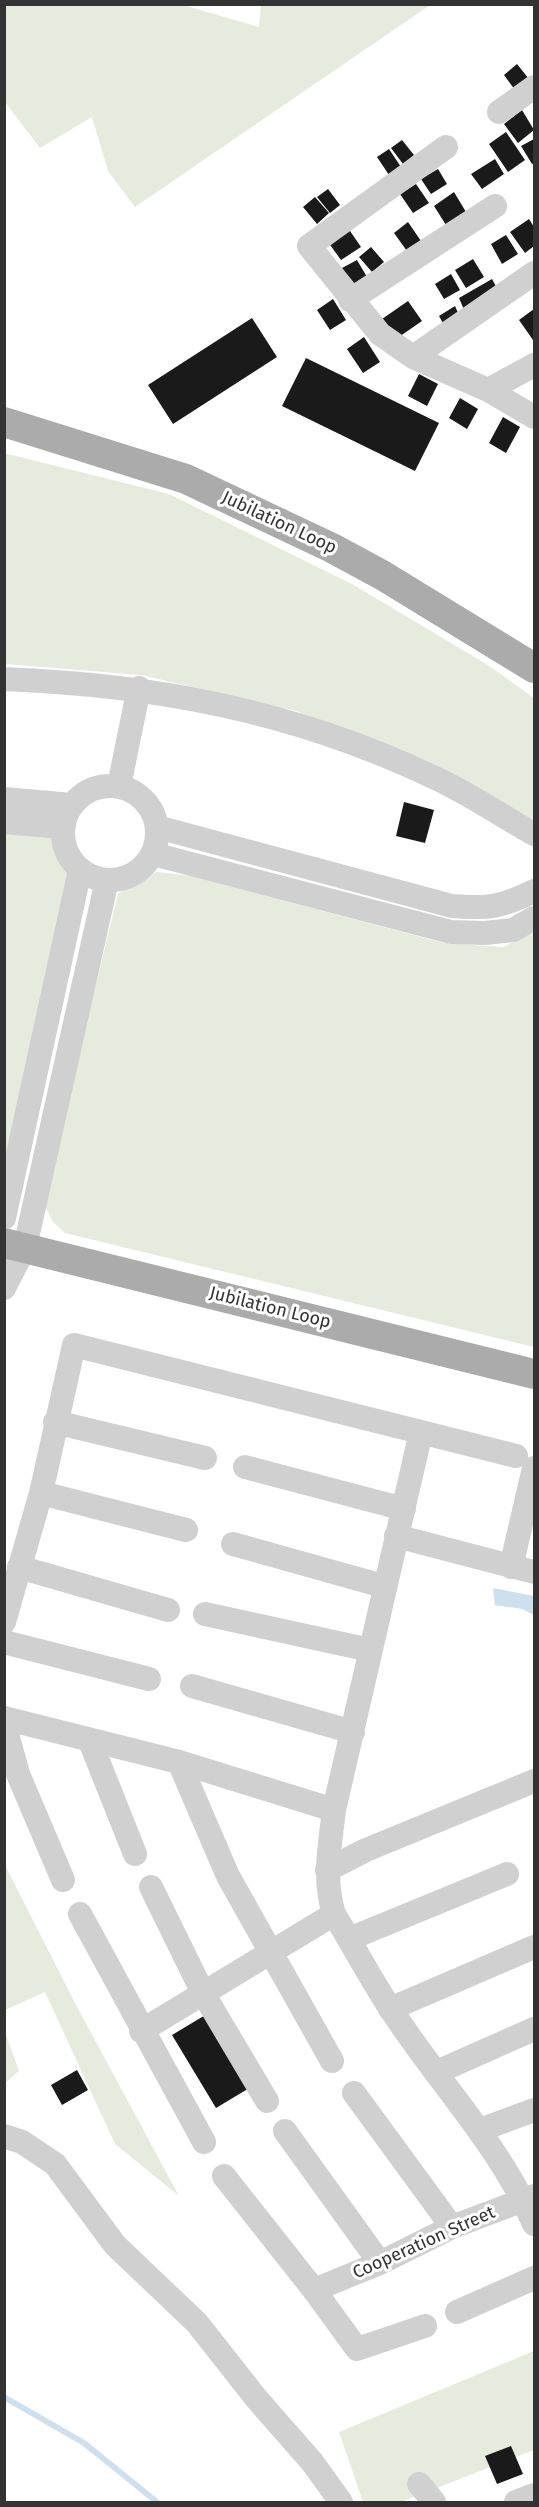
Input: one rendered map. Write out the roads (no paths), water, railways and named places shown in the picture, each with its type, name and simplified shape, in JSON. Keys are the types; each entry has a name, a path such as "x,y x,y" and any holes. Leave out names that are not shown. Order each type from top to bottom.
{"main road":[{"name":"Jubilation Loop","path":"4,422 186,479 382,574 534,668"},
{"name":"Jubilation Loop","path":"15,1245 534,1374"}],"street":[{"path":"499,112 534,87"},
{"path":"446,147 309,246 350,300 380,334 413,357 488,390 534,417"},
{"path":"350,300 495,206"},
{"path":"413,357 534,273"},
{"path":"488,390 534,366"},
{"path":"4,679 139,688 222,704 295,722 432,776 534,834"},
{"path":"119,786 139,688"},
{"path":"119,786 133,791 144,800 153,813 157,827 153,854 134,874 121,879 106,880 93,877 80,870 69,858 64,843 67,816 93,789 119,786"},
{"path":"4,799 67,816"},
{"path":"4,822 67,816"},
{"path":"157,827 452,906 485,909 510,903 534,891"},
{"path":"153,854 451,932 485,933 513,930 534,918"},
{"path":"4,1218 80,870"},
{"path":"4,1288 106,880"},
{"path":"4,1622 41,1493 74,1345 421,1432 525,1462 528,1567 396,1536"},
{"path":"55,1422 205,1458"},
{"path":"421,1432 404,1509 383,1586 353,1732 334,1810 327,1870 328,1897 334,1914 390,2009 529,2198 534,2224"},
{"path":"244,1467 404,1509"},
{"path":"41,1493 186,1530"},
{"path":"233,1544 383,1586"},
{"path":"19,1567 168,1610"},
{"path":"205,1614 370,1650"},
{"path":"4,1642 149,1679"},
{"path":"192,1686 353,1732"},
{"path":"4,1718 179,1762 334,1810"},
{"path":"4,1724 18,1773 63,1880"},
{"path":"90,1741 135,1854"},
{"path":"179,1762 228,1876 332,2061"},
{"path":"327,1870 366,1850 534,1781"},
{"path":"349,1939 507,1874"},
{"path":"151,1887 203,1994 267,2101"},
{"path":"80,1914 141,2031 204,2142"},
{"path":"141,2031 334,1914"},
{"path":"390,2009 534,1947"},
{"path":"437,2072 534,2029"},
{"path":"354,2093 452,2227"},
{"path":"480,2130 534,2110"},
{"path":"285,2131 380,2263"},
{"path":"4,2136 22,2142 55,2164 115,2245 197,2323 256,2398 312,2462 341,2502"},
{"path":"224,2176 314,2290 357,2349 425,2326"},
{"name":"Cooperation Street","path":"314,2290 380,2263 452,2227 529,2198"},
{"path":"457,2312 534,2278"},
{"path":"419,2484 434,2502"},
{"path":"516,2502 534,2495"}],"water":[{"path":"493,1588 534,1596 534,1615 522,1609 495,1605"}],"waterway":[{"path":"4,2397 84,2443 157,2502"}]}
